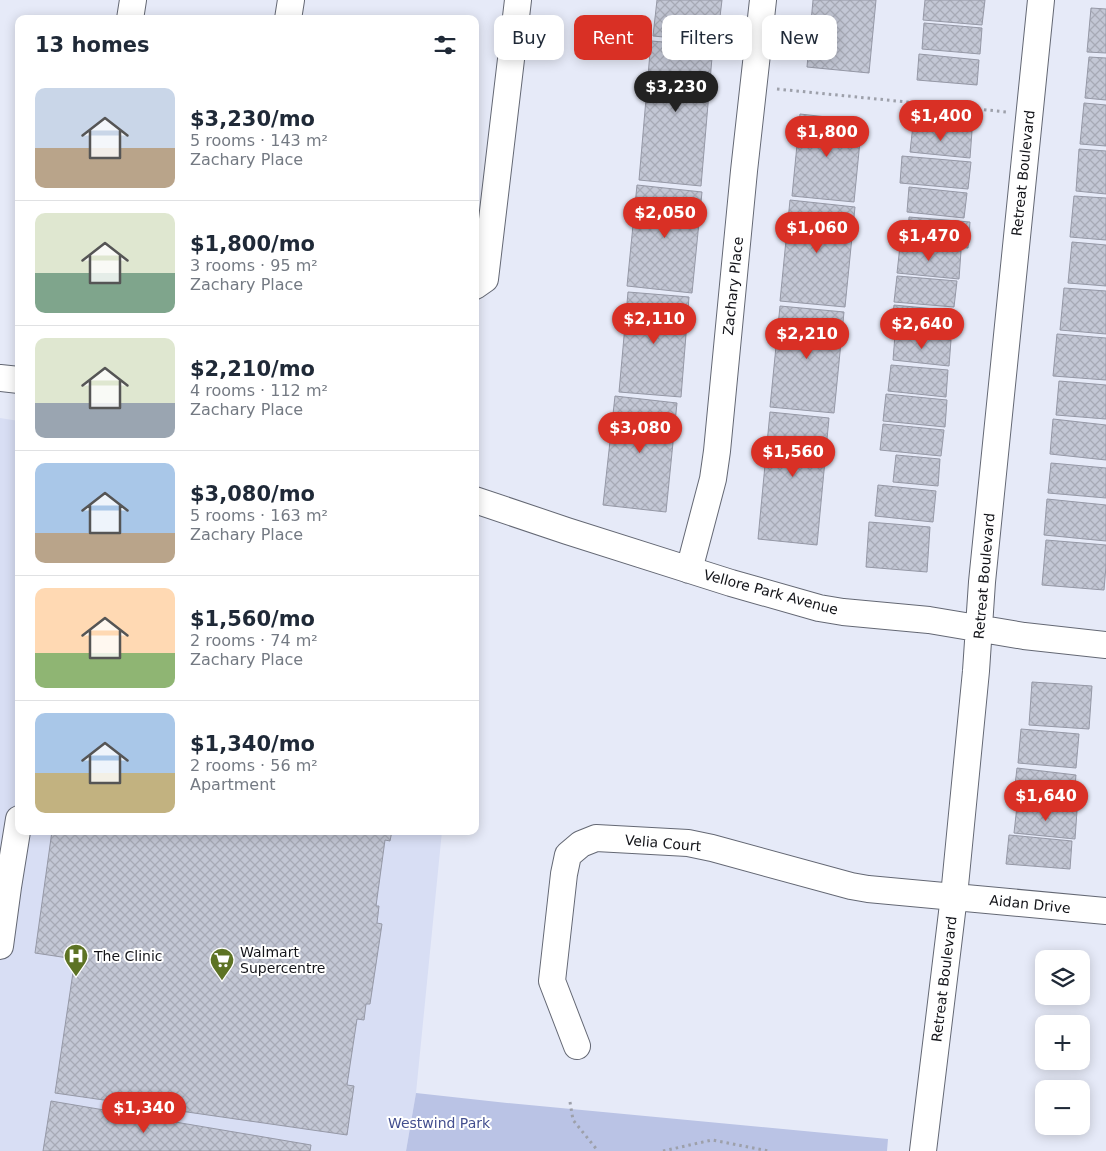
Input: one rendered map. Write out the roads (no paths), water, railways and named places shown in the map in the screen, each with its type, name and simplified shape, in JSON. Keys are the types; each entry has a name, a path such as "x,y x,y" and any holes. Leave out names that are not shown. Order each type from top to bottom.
{"street":[{"path":"131,15 133,0"},
{"path":"289,15 291,0"},
{"path":"479,283 485,278 518,0"},
{"name":"Zachary Place","path":"688,570 713,479 717,451 744,171 763,0"},
{"name":"Retreat Boulevard","path":"923,1151 954,896 975,680 982,582 1041,0"},
{"path":"0,378 15,380"},
{"name":"Vellore Park Avenue","path":"479,501 688,570 819,608 929,620 1024,636 1106,645"},
{"path":"0,946 16,835"},
{"name":"Velia Court","path":"577,1046 552,982 568,854 581,844 596,838 688,843 850,886 954,896"},
{"name":"Aidan Drive","path":"954,896 1106,911"}],"place":[{"name":"The Clinic","path":"76,977"},
{"name":"Walmart Supercentre","path":"222,981"}],"park label":[{"name":"Westwind Park","path":"439,1123"}]}
